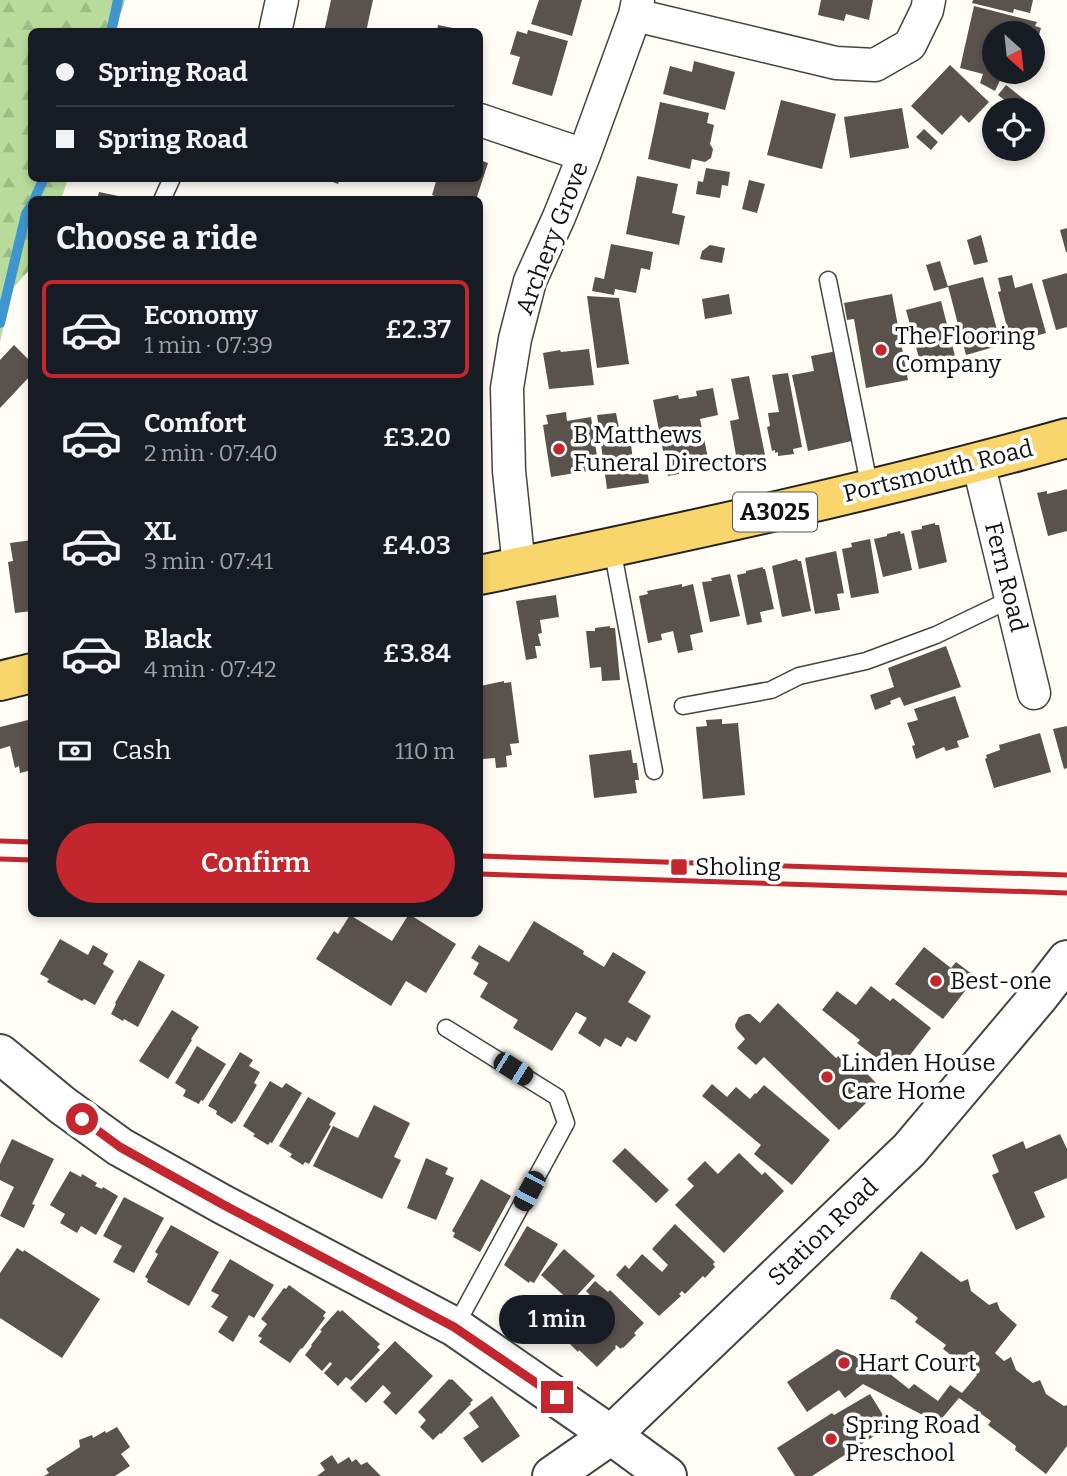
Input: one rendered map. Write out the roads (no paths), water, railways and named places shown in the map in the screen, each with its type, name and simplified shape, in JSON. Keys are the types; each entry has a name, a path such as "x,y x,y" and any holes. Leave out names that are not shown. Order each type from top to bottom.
{"main road":[{"name":"Portsmouth Road","path":"483,574 731,522 1067,438"},
{"path":"0,681 28,674"}],"street":[{"path":"276,28 282,0"},
{"path":"636,7 836,63 875,65 910,44 927,10 929,0"},
{"name":"Archery Grove","path":"519,567 509,471 508,388 515,339 530,281 584,155 636,7"},
{"path":"483,121 584,155"},
{"name":"Fern Road","path":"978,462 1034,693"},
{"name":"Station Road","path":"552,1476 611,1435 909,1150 1054,994 1067,960"},
{"path":"0,1054 62,1105 120,1147 454,1327 667,1476"}],"lane":[{"path":"828,280 870,489"},
{"path":"612,548 654,771"},
{"path":"683,706 771,690 799,676 866,661 936,635 1011,599"},
{"path":"446,1028 557,1097 566,1122 454,1327"}],"waterway":[{"path":"112,28 118,0"},
{"path":"36,196 42,182"},
{"path":"0,323 28,211"}],"railway":[{"path":"0,841 28,842"},
{"path":"483,856 1067,875"},
{"path":"0,859 28,860"},
{"path":"483,874 1067,893"}],"place":[{"name":"The Flooring Company","path":"881,350"},
{"name":"B Matthews Funeral Directors","path":"559,449"},
{"name":"Sholing","path":"679,867"},
{"name":"Best-one","path":"936,981"},
{"name":"Linden House Care Home","path":"827,1077"},
{"name":"Hart Court","path":"844,1363"},
{"name":"Spring Road Preschool","path":"831,1439"}]}
